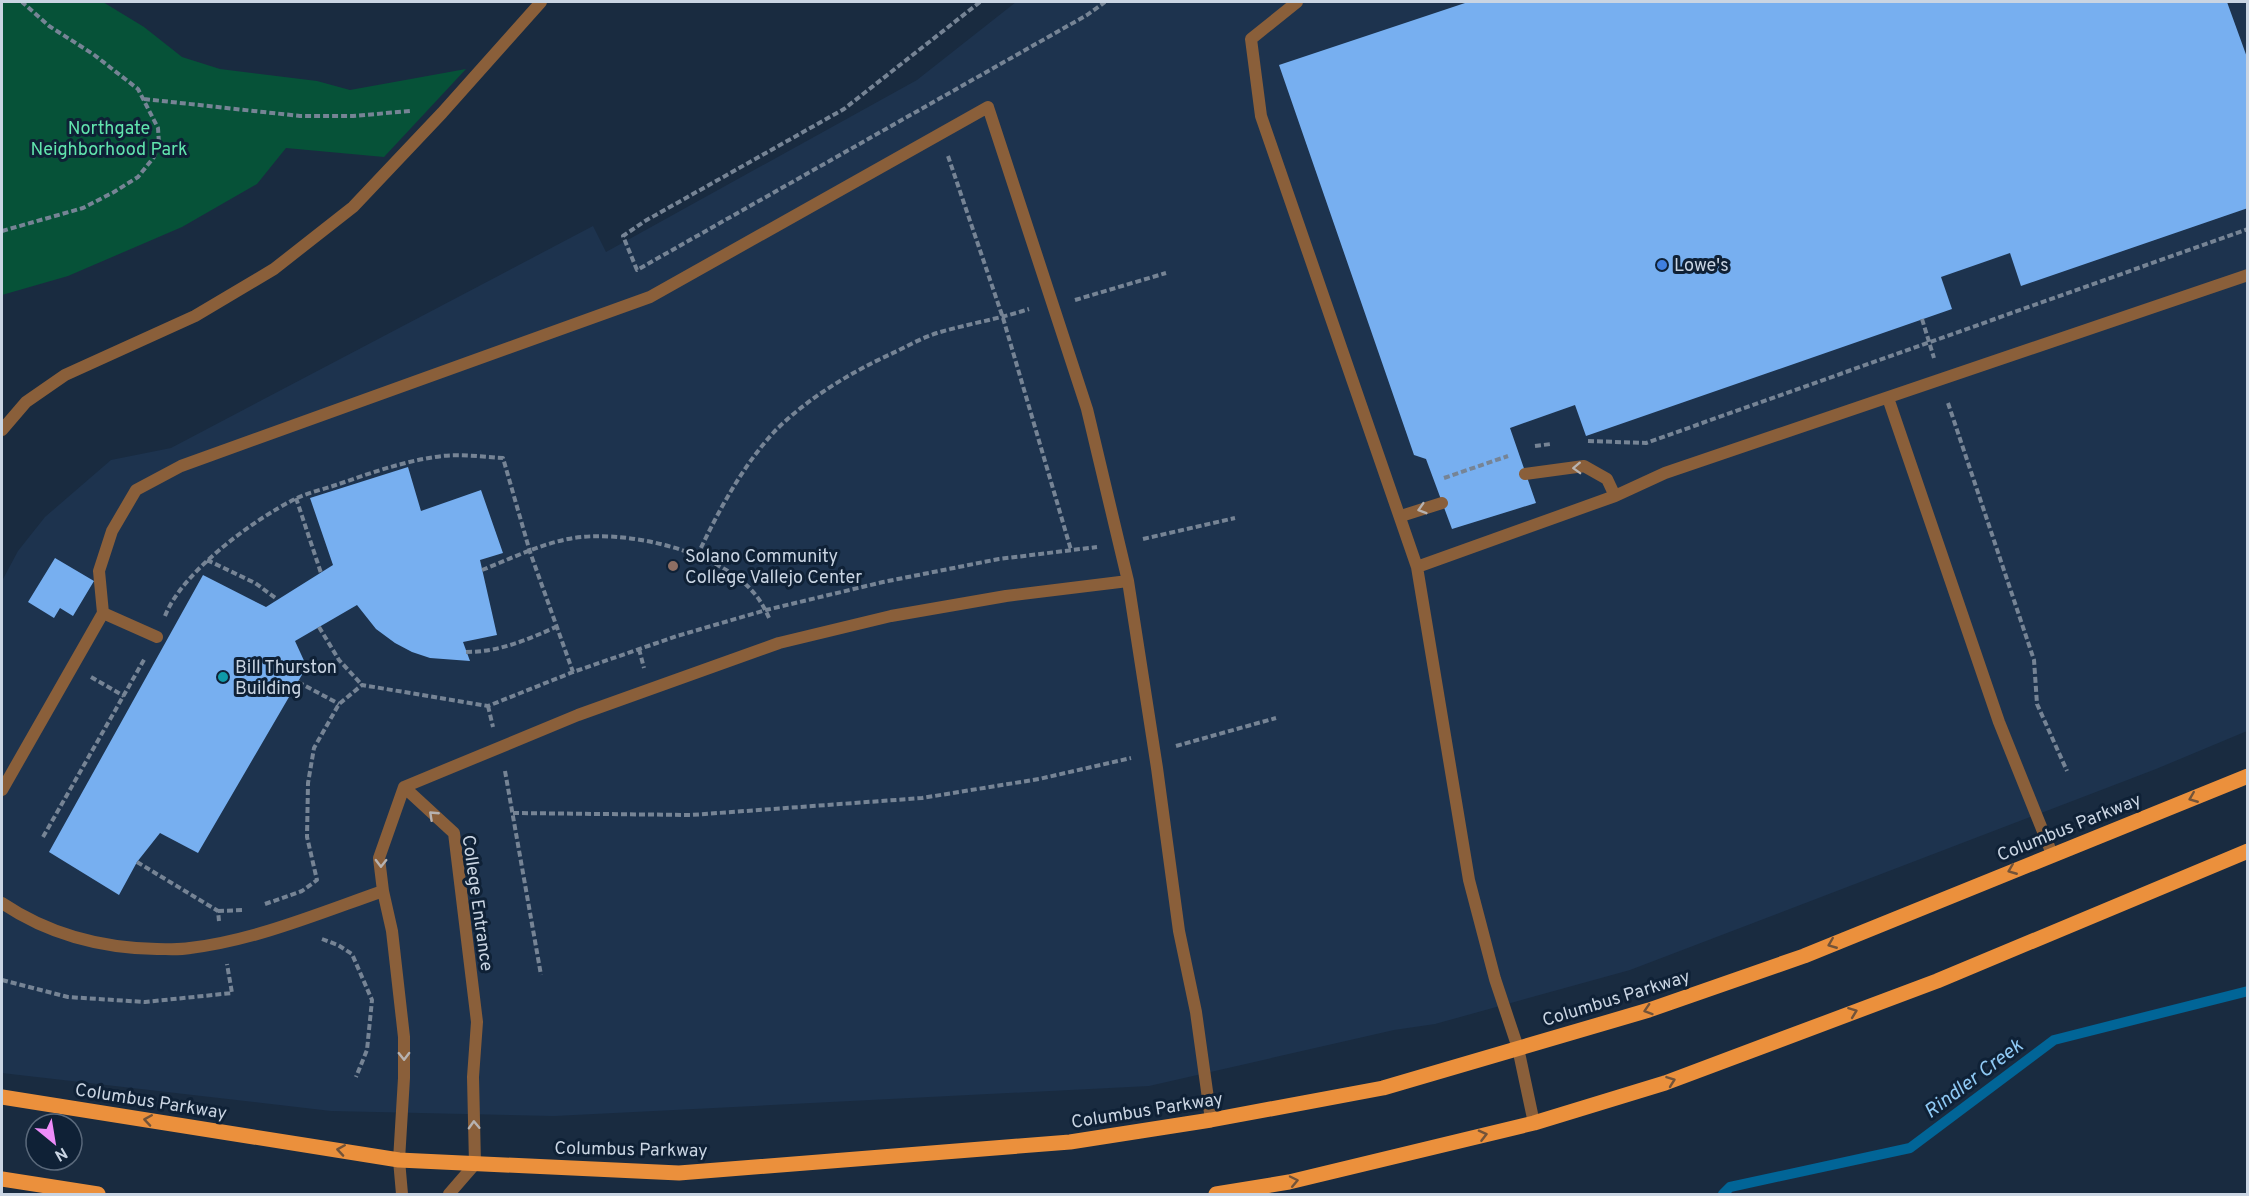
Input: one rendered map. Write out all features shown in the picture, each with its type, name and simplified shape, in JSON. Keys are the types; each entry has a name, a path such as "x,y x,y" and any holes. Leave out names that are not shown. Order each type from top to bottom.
{"main road":[{"name":"Columbus Parkway","path":"2,1097 399,1160 679,1173 1070,1142 1211,1120 1383,1088 1649,1010 1793,960 2247,776"},
{"path":"1216,1194 1289,1182 1534,1123 1665,1083 1926,985 2247,851"},
{"path":"2,1179 98,1194"}],"lane":[{"path":"2,430 26,402 65,375 195,316 274,269 353,207 442,113 541,2"},
{"path":"1297,2 1251,39 1261,116 1417,567 1469,880 1495,979 1518,1048 1534,1123"},
{"path":"2,790 103,613 99,571 112,531 136,490 182,466 650,297 988,107 1087,409 1128,581 1155,752 1179,931 1196,1011 1211,1120"},
{"path":"1417,567 1615,496 1665,473 2247,275"},
{"path":"1888,398 1999,722 2052,854"},
{"path":"1525,474 1584,466 1607,479 1615,496"},
{"path":"1401,516 1442,503"},
{"path":"402,1194 399,1160 404,1037 392,931 383,891 379,858 404,788 578,715 779,643 891,616 1006,596 1128,581"},
{"path":"103,613 157,637"},
{"name":"College Entrance","path":"404,788 454,833 477,1022 472,1077 475,1164"},
{"path":"2,903 43,926 81,939 129,948 188,949 233,940 383,891"},
{"path":"449,1194 475,1164"}],"path":[{"path":"2,231 82,208 138,177 154,157 159,144 158,128 138,89 93,54 49,26 22,2"},
{"path":"980,2 844,109 645,221 623,236 637,270 1087,15 1105,2"},
{"path":"144,99 300,116 406,113 421,106 442,113"},
{"path":"940,133 1003,318 1071,550"},
{"path":"1581,441 1646,443 2247,229"},
{"path":"697,556 717,513 742,474 774,432 818,396 870,363 935,333 1003,318 1036,306 1073,301 1166,273"},
{"path":"1922,319 2034,660 2037,705 2067,771"},
{"path":"1528,449 1539,445 1560,443"},
{"path":"1440,480 1516,453"},
{"path":"43,837 157,637 170,604 207,560 240,534 296,498 399,464 455,455 503,458 530,552 573,672"},
{"path":"296,498 321,573"},
{"path":"482,570 570,538 601,536 654,542 697,556 738,577 755,593 779,643"},
{"path":"207,560 255,584 277,599"},
{"path":"466,652 487,652 523,642 558,626"},
{"path":"319,627 339,660 362,686"},
{"path":"72,666 124,696"},
{"path":"298,682 339,704"},
{"path":"488,706 513,813 541,975"},
{"path":"513,813 691,816 911,799 1039,779 1155,752 1276,718"},
{"path":"302,891 321,939 338,945 352,954 372,1000 367,1050 356,1077"}],"shaded area":[{"path":"1016,2 2247,2 2247,731 2156,769 1630,970 1435,1024 1394,1030 1149,1086 554,1116 331,1111 2,1073 2,581 18,551 45,517 111,460 171,448 593,226 606,252 917,80"}],"green space":[{"name":"Northgate Neighborhood Park","path":"2,2 103,2 144,27 182,57 220,69 317,81 350,90 466,69 384,157 286,148 257,184 182,227 68,276 2,295"}],"building":[{"name":"Lowe's","path":"1468,2 2227,2 2248,60 2248,208 2021,286 2010,253 1941,277 1952,309 1586,436 1575,405 1510,428 1536,503 1452,529 1426,459 1414,455 1279,65"},
{"name":"Bill Thurston Building","path":"408,467 421,511 481,490 503,553 480,560 497,635 463,642 470,661 430,658 395,643 376,629 357,605 295,641 306,665 303,673 198,853 160,833 137,862 119,895 49,852 203,575 266,607 333,565 310,498"},
{"path":"55,558 94,581 73,616 60,608 54,618 28,602"}],"waterway":[{"name":"Rindler Creek","path":"1723,1194 1730,1187 1910,1148 2054,1040 2248,991"}],"place":[{"name":"Lowe's","path":"1662,265"},
{"name":"Solano Community College Vallejo Center","path":"673,566"},
{"name":"Bill Thurston Building","path":"223,677"}]}
